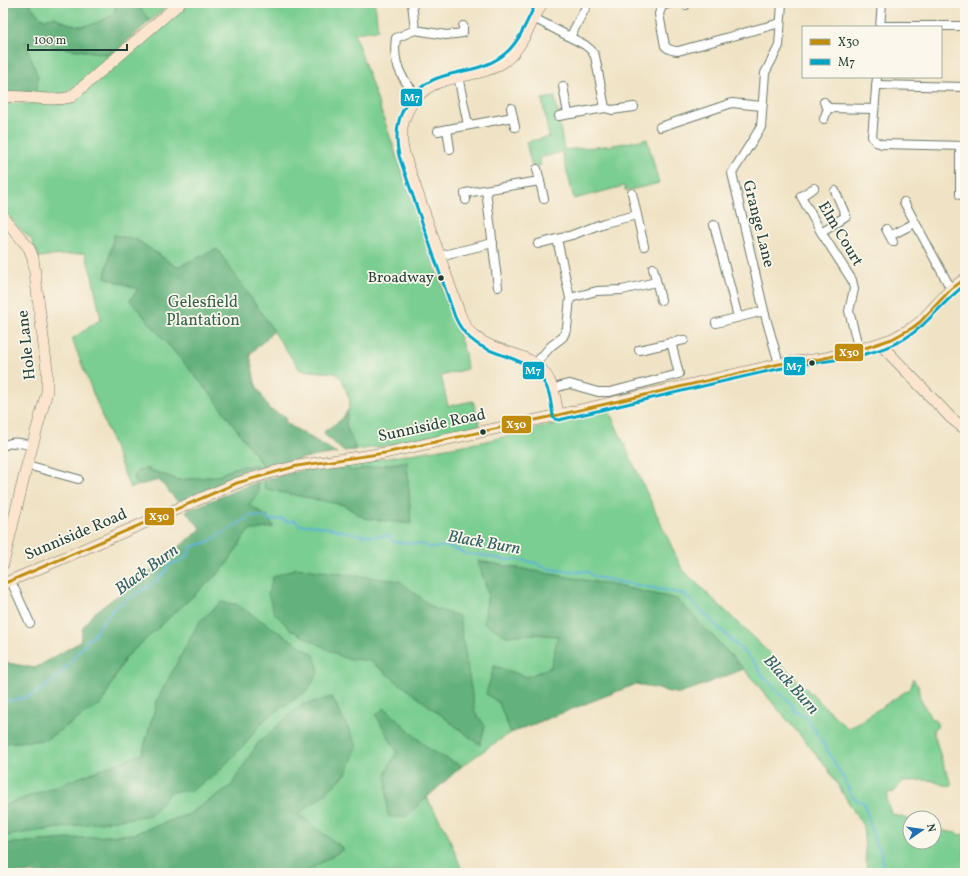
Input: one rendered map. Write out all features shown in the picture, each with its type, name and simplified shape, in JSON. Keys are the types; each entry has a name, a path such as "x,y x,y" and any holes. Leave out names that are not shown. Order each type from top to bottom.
{"street":[{"path":"3,97 18,96 56,99 71,97 180,3"},
{"path":"412,3 415,30"},
{"path":"542,3 522,40 511,56 506,60 493,68 446,79 433,84 418,96 411,104 403,122 401,142 460,315 473,335 493,346 516,354 535,364 546,375 553,389 558,415"},
{"path":"570,37 588,3"},
{"path":"671,3 662,6 659,14 665,46 669,50 674,51 780,23"},
{"name":"Grange Lane","path":"779,364 764,311 732,173 761,127 765,73 779,46 782,3"},
{"path":"882,3 880,26 965,26"},
{"path":"534,18 585,45 591,50 595,56 605,108"},
{"path":"418,96 406,84 400,75 395,46 396,38 415,30 446,35 463,33 463,26"},
{"path":"458,76 468,125"},
{"path":"959,195 962,146 882,144 876,142 872,137 876,81 965,87"},
{"path":"563,86 568,114"},
{"path":"660,127 732,103 762,106"},
{"path":"824,119 826,105 874,109"},
{"path":"560,116 605,108 612,110 634,107"},
{"path":"511,108 515,127"},
{"path":"450,149 442,130 513,117"},
{"path":"537,169 544,199"},
{"path":"466,200 465,193 540,181"},
{"name":"Elm Court","path":"814,188 801,196 821,232 852,280 854,289 849,311 859,350"},
{"path":"486,190 498,288"},
{"path":"632,193 644,246"},
{"path":"821,232 846,216 835,195"},
{"path":"904,202 951,288"},
{"path":"538,244 604,223 637,215"},
{"name":"Hole Lane","path":"3,216 20,236 31,252 33,258 48,382 47,392 27,465 3,564"},
{"path":"890,236 915,223"},
{"path":"714,225 738,317"},
{"path":"535,364 551,346 563,337 567,328 570,298 557,239"},
{"path":"439,256 493,243"},
{"path":"653,268 661,300"},
{"name":"Sunniside Road","path":"7,582 237,483 269,473 314,463 385,453 779,364 820,358 859,350 883,343 902,335 916,325 951,288 965,279"},
{"path":"570,298 597,291 622,290 656,282"},
{"path":"716,323 764,311"},
{"path":"639,350 684,340"},
{"path":"553,389 570,384 598,392 610,392 678,374 671,342"},
{"path":"883,343 884,348 946,412 965,428"},
{"path":"3,446 10,442 32,446"},
{"path":"27,465 78,479"},
{"path":"7,582 30,623"}],"green space":[{"path":"7,3 29,3 37,14 44,19 55,17 71,24 84,26 113,15 117,3 136,3 150,21 112,55 25,42 38,77 36,93 3,93 3,31"},
{"path":"29,3 117,3 113,15 90,25 78,26 55,17 44,19 37,14"},
{"path":"136,3 171,3 150,21"},
{"path":"186,3 375,3 378,30 354,33 465,353 467,369 441,376 448,406 473,401 480,426 419,441 356,450 345,425 350,401 342,379 335,373 300,370 217,249 177,267 137,240 114,235 105,277 138,289 130,300 214,398 261,463 262,470 259,470 256,465 234,468 218,476 178,480 147,469 138,470 134,474 135,481 140,485 130,488 72,339 101,319 92,276 85,253 39,257 31,239 3,210 3,103 63,104 73,102"},
{"path":"24,42 112,55 73,89 63,94 36,93 32,61"},
{"path":"555,97 564,150 614,145 647,139 659,183 626,191 624,186 574,199 562,152 539,158 541,165 532,167 526,142 549,137 542,99"},
{"name":"Gelesfield Plantation","path":"114,235 137,240 177,267 217,249 274,331 250,354 255,383 269,409 285,417 286,423 337,453 304,458 262,470 261,463 214,398 130,300 138,289 105,277"},
{"path":"348,410 346,425 356,450 343,451 324,434 325,431 342,419"},
{"path":"609,411 682,569 848,729 911,688 913,679 918,686 920,698 931,719 935,719 938,726 933,730 942,761 952,785 943,785 930,780 903,781 894,792 888,793 887,799 889,808 892,814 902,817 902,850 942,850 942,830 957,833 959,835 965,834 965,873 867,873 863,826 826,766 744,669 677,599 617,586 478,561 488,593 484,623 533,634 558,636 551,667 527,677 495,666 499,703 511,733 462,766 431,751 386,709 377,715 397,752 386,773 405,817 426,797 447,832 463,873 304,873 344,849 297,814 320,798 346,774 357,747 332,697 258,743 231,786 189,814 133,834 3,844 3,836 150,815 170,792 191,791 244,745 265,719 308,690 158,698 142,755 3,806 3,743 45,740 102,703 125,658 225,567 248,531 268,517 248,505 259,492 257,482 264,480 265,489 344,505 364,518 411,524 407,461 351,471 342,464 482,442"},
{"path":"407,461 411,524 364,518 344,505 265,489 264,480 303,470 342,464 351,471"},
{"path":"256,465 259,470 178,502 159,480 140,485 135,481 134,474 138,470 147,469 178,480 218,476 234,468"},
{"path":"257,482 259,492 249,505 268,517 274,527 248,531 225,567 125,658 102,703 45,740 3,743 3,662 35,668 80,642 83,627 93,614 144,576 201,529 186,511"},
{"path":"478,561 617,586 677,599 744,669 679,694 636,684 511,733 499,703 486,694 494,666 527,677 551,667 558,636 533,634 507,636 484,623 488,593"},
{"path":"296,568 400,581 433,608 459,616 475,712 485,726 480,745 370,661 344,658 291,630 274,613 268,594 273,577"},
{"path":"221,602 236,604 314,655 319,671 308,690 265,719 244,745 217,773 191,791 170,792 150,815 3,836 3,806 142,754 158,698 199,622"},
{"path":"332,697 357,746 346,774 320,798 298,814 344,849 304,873 7,873 3,866 3,844 133,834 189,814 231,786 258,743 301,705"},
{"path":"385,708 431,751 462,766 405,817 389,817 387,810 386,773 397,752 376,715"}],"waterway":[{"name":"Black Burn","path":"3,701 16,700 39,691 58,676 82,647 86,645 87,640 92,638 107,616 115,608 160,578 169,565 182,560 189,554 191,547 208,542 252,515 258,517 263,516 270,520 281,519 289,522 294,520 300,525 322,526 354,534 376,536 387,535 394,542 421,544 432,548 447,546 466,554 481,555 506,560 515,559 536,563 542,567 555,570 586,571 595,577 684,594 755,663 761,674 793,706 794,711 805,716 819,736 845,781 851,795 865,804 875,843 882,853 883,873"}],"transit line":[{"name":"M7","path":"536,3 518,39 502,56 477,68 440,77 417,90 403,109 397,128 397,142 399,156 455,317 464,332 475,342 487,349 525,364 536,372 545,384 550,395 553,416 555,419 559,420 778,369 842,359 874,352 904,339 913,333 965,285"},
{"name":"X30","path":"3,584 237,483 297,466 385,453 779,364 820,359 859,350 892,339 912,328 920,322 951,289 965,279"}],"place":[{"name":"Broadway","path":"441,278"}]}
